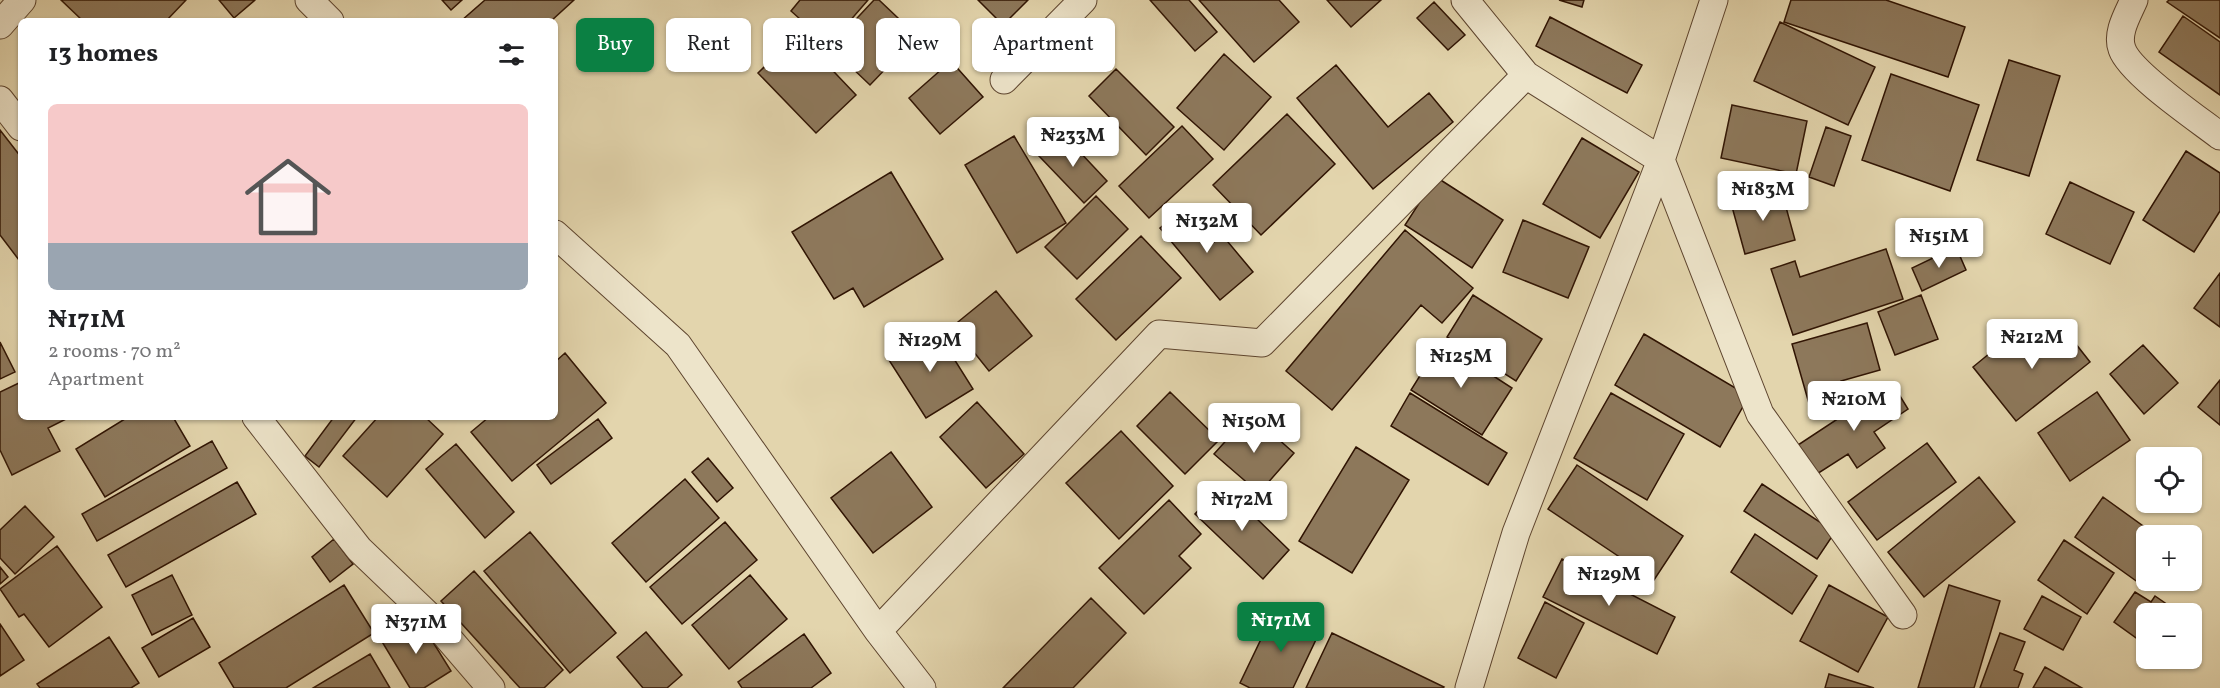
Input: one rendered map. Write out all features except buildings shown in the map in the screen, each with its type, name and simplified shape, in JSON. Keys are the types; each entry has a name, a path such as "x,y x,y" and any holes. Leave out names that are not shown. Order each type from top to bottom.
{"street":[{"path":"0,25 22,0"},
{"path":"309,0 327,18"},
{"path":"1004,80 1083,0"},
{"path":"1466,0 1526,75 1661,160 1760,414 1903,615"},
{"path":"1468,688 1516,533 1661,160 1714,0"},
{"path":"2134,0 2121,32 2122,49 2136,69 2220,136"},
{"path":"878,631 1159,334 1262,343 1526,75"},
{"path":"0,100 18,123"},
{"path":"558,237 678,345 878,631 922,688"},
{"path":"258,420 359,549 430,617 491,688"}]}
